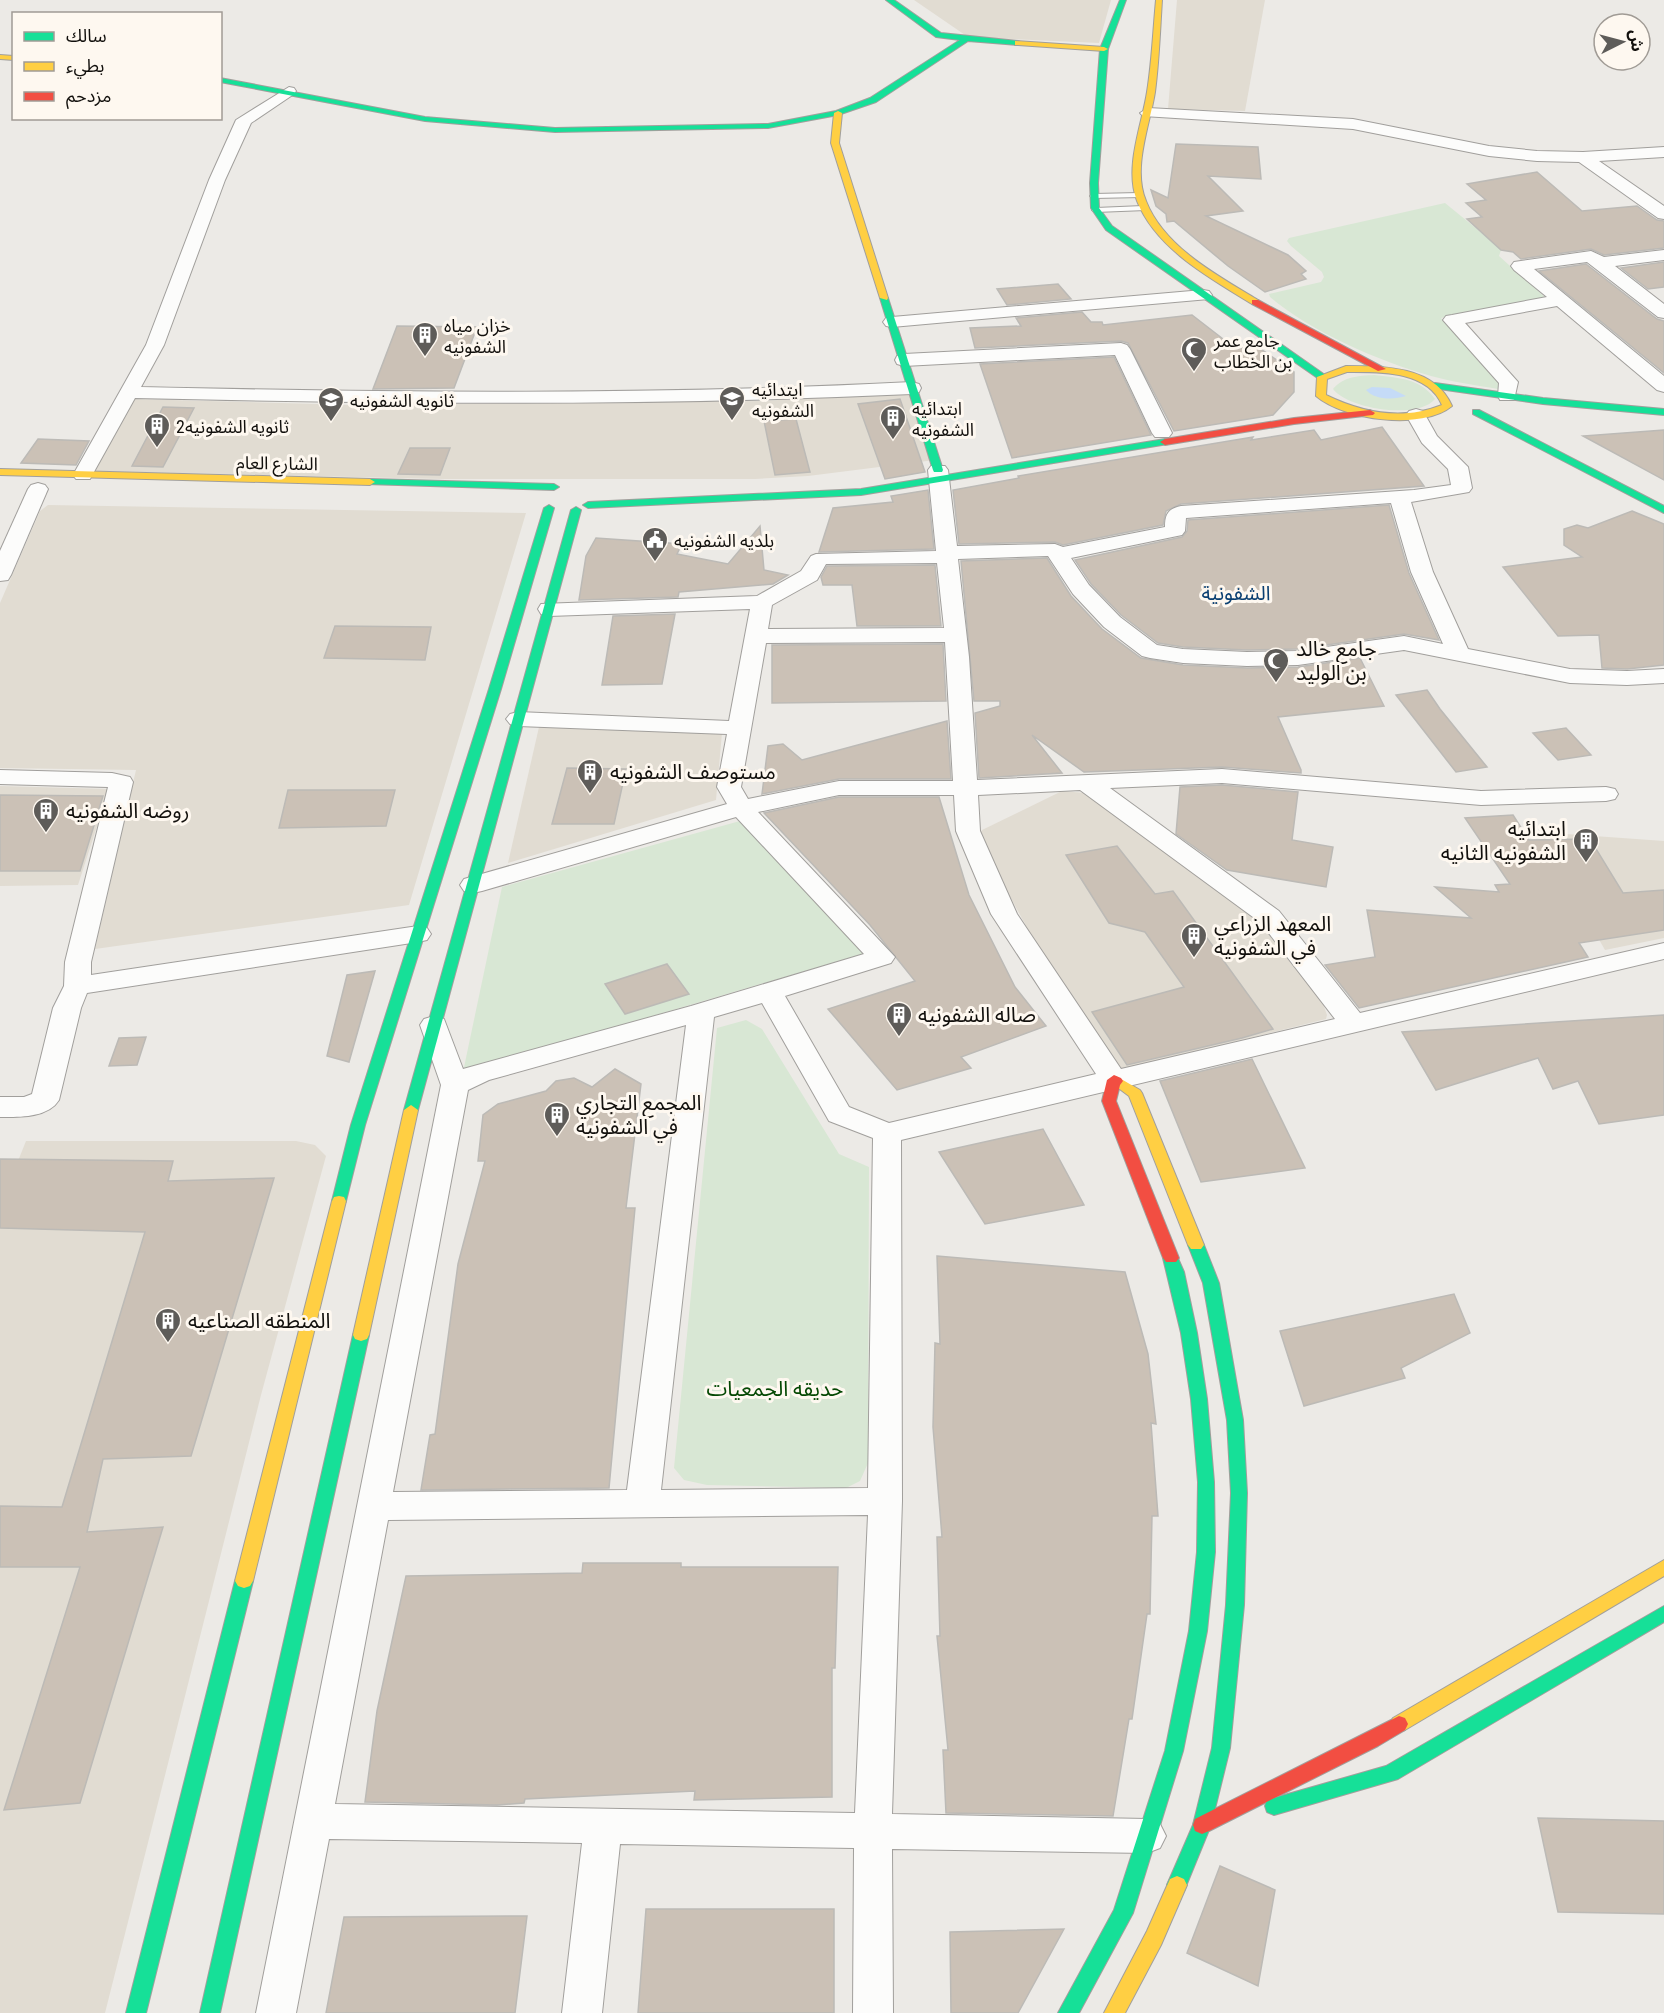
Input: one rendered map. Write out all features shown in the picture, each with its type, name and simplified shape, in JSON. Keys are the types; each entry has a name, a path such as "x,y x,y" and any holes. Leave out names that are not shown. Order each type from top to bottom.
{"main road":[{"path":"889,0 939,35 1104,49"},
{"path":"1123,0 1104,49 1095,203 1109,228 1203,296 1322,377"},
{"path":"1159,0 1148,113 1138,178 1139,195 1146,216 1169,239 1220,279 1288,322 1381,369 1507,405 1663,412"},
{"path":"222,80 425,119 555,130 768,126 838,113 873,100 967,39"},
{"path":"838,113 830,142 892,322 938,475"},
{"path":"768,126 801,135"},
{"path":"1322,377 1346,369 1381,369"},
{"path":"1321,396 1322,377"},
{"path":"1435,386 1448,401 1447,406 1437,413"},
{"path":"554,488 541,498 542,502 549,508 562,511 585,502 861,492 938,475 1162,433 1288,412 1321,396"},
{"path":"1321,396 1342,407 1370,413"},
{"path":"637,489 849,483 938,475 1294,421 1370,413 1416,415 1466,412 1507,405 1636,480"},
{"path":"1466,412 1664,510"},
{"path":"1524,413 1663,412"},
{"name":"الشارع العام","path":"0,472 554,488 568,485"},
{"path":"210,2013 409,1117 549,609 585,502"},
{"path":"136,2013 358,1125 549,508"},
{"path":"1068,2013 1123,1913 1174,1751 1198,1631 1206,1552 1206,1482 1199,1399 1189,1333 1176,1272 1109,1101 1114,1080 1135,1093 1211,1283 1235,1420 1239,1493 1235,1605 1221,1748 1202,1825 1154,1938 1114,2013"},
{"path":"1202,1825 1372,1740 1664,1568"},
{"path":"1202,1825 1391,1773 1664,1613"}],"street":[{"path":"83,475 155,345 217,180 244,120 289,92"},
{"path":"1148,113 1353,124 1490,151 1583,157 1664,152"},
{"path":"1583,157 1664,213"},
{"path":"1601,264 1664,255"},
{"path":"1664,313 1591,256 1521,266 1664,386"},
{"path":"892,322 1203,296"},
{"path":"1507,405 1509,382 1452,320 1562,300"},
{"path":"904,360 1121,349 1162,433"},
{"path":"129,392 360,398 579,399 779,396 912,388"},
{"path":"1057,554 1175,531 1175,516 1181,512 1238,510 1449,492 1462,488 1458,467 1429,439 1416,415"},
{"path":"938,475 955,635 968,831 1004,914 1114,1080"},
{"path":"0,575 38,488"},
{"path":"1399,496 1422,572 1458,652"},
{"path":"549,609 762,602 809,575 818,560 824,558 1054,550 1081,589 1112,622 1150,651 1183,656 1247,659 1298,658 1404,643 1570,676 1627,678 1664,676"},
{"path":"455,1085 479,1073 701,1012 882,957 741,808 729,787 762,602"},
{"path":"756,636 955,635"},
{"path":"518,719 740,728"},
{"path":"472,885 741,808 839,788 966,788 1222,776 1481,798 1606,794"},
{"path":"0,777 121,782 78,962 76,986 67,1008 45,1100 27,1107 0,1107"},
{"path":"1085,782 1270,917 1354,1024"},
{"path":"76,986 418,934"},
{"path":"768,992 839,1114 887,1133 1664,951"},
{"path":"642,1504 701,1012"},
{"path":"276,2013 455,1085 434,1025"},
{"path":"873,2013 873,1831 885,1501 887,1133"},
{"path":"374,1506 885,1501"},
{"path":"313,1821 1147,1836"},
{"path":"582,2013 603,1826"}],"lane":[{"path":"1095,203 1139,195"},
{"path":"1095,203 1143,208"}],"shaded area":[{"path":"914,0 1111,0 1099,43 968,37"},
{"path":"1177,0 1265,0 1245,111 1168,109"},
{"path":"914,392 935,460 808,476 755,479 444,479 94,471 134,399 353,405 761,401"},
{"path":"48,505 526,513 409,905 95,949 136,770 0,768 0,603 40,511"},
{"path":"539,727 722,733 716,800 508,863"},
{"name":"روضه الشفونيه","path":"0,786 109,789 78,885 0,886"},
{"path":"1062,791 1085,793 1267,928 1323,1004 1326,1019 1126,1069 1118,1069 1032,937 980,841 979,835 982,830"},
{"path":"1538,832 1664,841 1664,938 1605,950"},
{"path":"26,1141 296,1141 315,1145 326,1156 261,1395 105,2013 0,2013 0,1206"}],"green space":[{"path":"1445,203 1499,247 1501,250 1499,256 1546,298 1441,318 1504,385 1498,389 1431,376 1368,354 1305,322 1270,297 1269,294 1321,282 1324,277 1322,272 1291,246 1287,241 1289,238"},
{"path":"1374,375 1400,378 1416,383 1435,399 1414,409 1383,409 1353,402 1333,389 1347,379"},
{"path":"740,821 866,953 463,1072 502,887"},
{"name":"حديقه الجمعيات","path":"746,1020 762,1029 839,1154 869,1167 868,1463 860,1481 846,1488 707,1485 684,1480 674,1468 717,1028"}],"water":[{"path":"1372,387 1390,388 1406,396 1390,398 1374,396 1366,390"}],"building":[{"path":"1176,144 1258,147 1261,179 1208,176 1243,211 1206,216 1288,255 1306,271 1301,274 1306,279 1265,292 1228,266 1174,221 1167,222 1166,214 1156,206 1151,190 1168,198"},
{"path":"1537,172 1582,211 1637,206 1657,220 1664,221 1664,248 1604,255 1591,249 1521,259 1513,252 1501,250 1467,219 1482,217 1466,203 1486,200 1467,184"},
{"path":"1664,262 1664,287 1648,289 1621,268"},
{"path":"1586,264 1657,319 1664,321 1664,373 1539,271"},
{"path":"1058,284 1071,299 1007,305 997,289"},
{"path":"1082,312 1091,322 1102,322 1103,325 1192,315 1236,349 1255,345 1294,372 1294,392 1273,415 1174,431 1128,343 1121,341 975,348 970,328 1021,326 1016,318"},
{"name":"خزان مياه الشفونيه","path":"397,326 477,327 454,388 373,389"},
{"path":"1114,357 1151,435 1012,458 980,364"},
{"name":"ابتدائيه الشفونيه","path":"900,399 925,472 885,479 858,404"},
{"name":"ثانويه الشفونيه2","path":"163,407 194,408 163,467 132,466"},
{"path":"796,419 810,472 775,475 764,421"},
{"path":"1382,427 1424,486 1181,504 1166,511 1163,525 1063,545 1055,542 959,544 953,490 1019,478 1018,476 1253,437 1251,440 1314,430 1321,440"},
{"path":"1664,430 1664,480 1583,436"},
{"path":"38,439 89,441 76,465 21,463"},
{"path":"410,448 450,448 440,475 398,474"},
{"path":"928,490 934,549 819,552 833,508 893,502 891,496"},
{"path":"1389,505 1409,573 1439,640 1404,634 1298,649 1247,650 1183,647 1158,643 1121,615 1091,584 1075,560 1182,537 1187,531 1188,520"},
{"path":"1632,511 1664,524 1664,665 1627,669 1602,668 1599,635 1558,636 1503,567 1582,557 1564,545 1564,529 1577,525 1588,528"},
{"name":"بلديه الشفونيه","path":"760,526 764,570 788,575 773,584 679,592 678,597 579,600 586,556 596,538 682,544 677,554 728,564"},
{"path":"1047,558 1071,596 1102,629 1141,658 1183,665 1247,668 1298,667 1360,658 1384,706 1278,717 1301,773 1222,767 1084,772 1032,735 1062,773 979,778 975,713 1000,706 1000,701 974,701 961,561"},
{"path":"935,565 941,626 857,626 852,585 823,585 821,577 827,566"},
{"path":"675,614 662,684 602,685 613,616"},
{"path":"335,626 431,627 425,660 324,658"},
{"path":"943,644 946,701 772,703 772,645"},
{"path":"1427,690 1487,767 1456,772 1396,695"},
{"path":"947,721 951,779 839,779 762,794 768,746 783,744 802,760"},
{"path":"1566,728 1591,755 1558,760 1533,733"},
{"name":"مستوصف الشفونيه","path":"567,768 626,769 614,824 552,824"},
{"path":"1222,785 1298,792 1292,840 1333,847 1326,887 1227,870 1176,834 1180,787"},
{"path":"288,790 395,790 386,826 279,828"},
{"name":"روضه الشفونيه","path":"0,795 103,796 80,871 0,871"},
{"path":"839,797 939,797 969,895 1015,987 1046,1026 961,1057 971,1068 897,1090 828,1009 915,981 870,925 764,813"},
{"path":"1513,815 1529,840 1590,839 1623,893 1664,890 1664,930 1579,943 1588,957 1359,1008 1325,965 1375,957 1367,910 1471,918 1435,887 1499,892 1495,885 1510,884 1465,818"},
{"name":"المعهد الزراعي في الشفونيه","path":"1117,846 1155,894 1173,891 1273,1029 1127,1065 1092,1012 1184,987 1145,932 1109,923 1066,855"},
{"path":"667,964 689,994 625,1014 605,984"},
{"path":"375,971 349,1062 327,1056 347,975"},
{"path":"1664,1015 1664,1115 1599,1124 1578,1081 1553,1089 1538,1058 1436,1090 1402,1032"},
{"path":"146,1037 137,1065 109,1066 119,1038"},
{"path":"1252,1059 1305,1168 1201,1182 1160,1081"},
{"path":"615,1069 641,1084 626,1208 635,1208 609,1488 421,1490 430,1435 435,1434 458,1264 485,1161 478,1161 483,1115 498,1104 546,1091 556,1081 574,1078 592,1087"},
{"path":"1043,1129 1084,1205 985,1224 939,1152"},
{"path":"0,1159 173,1161 168,1181 274,1178 191,1456 103,1459 87,1532 163,1527 80,1803 4,1810 80,1567 0,1567 0,1506 62,1507 145,1232 0,1228"},
{"path":"937,1256 1125,1272 1148,1354 1156,1424 1151,1423 1158,1516 1152,1516 1150,1614 1147,1614 1132,1719 1129,1719 1113,1816 946,1813 943,1750 948,1750 937,1636 940,1636 937,1537 942,1537 933,1427 935,1343 940,1344"},
{"path":"1454,1294 1470,1333 1401,1368 1405,1378 1304,1406 1280,1331"},
{"path":"583,1563 681,1563 681,1567 838,1567 835,1668 832,1668 832,1797 694,1800 695,1791 525,1799 524,1803 497,1805 365,1802 377,1711 406,1576 582,1573"},
{"path":"1538,1818 1664,1821 1664,1914 1558,1912"},
{"path":"1220,1866 1275,1890 1258,1986 1187,1953"},
{"path":"646,1909 834,1909 834,2013 638,2013"},
{"path":"527,1916 515,2013 326,2013 344,1917"},
{"path":"1064,1929 1018,2013 951,2013 950,1932"}],"traffic: fast":[{"path":"889,0 939,35 967,39"},
{"path":"1123,0 1104,49 1094,183 1095,208 1109,228 1322,377"},
{"path":"222,80 425,119 555,130 768,126 838,113 873,100 967,39 1018,43"},
{"path":"884,298 938,470"},
{"path":"1435,386 1543,401 1664,412"},
{"path":"1476,412 1664,510"},
{"path":"588,505 861,492 1165,442"},
{"path":"370,482 554,487"},
{"path":"339,1201 358,1125 495,689 549,508"},
{"path":"411,1110 576,510"},
{"path":"1177,1885 1202,1825 1221,1748 1235,1605 1239,1493 1235,1420 1211,1283 1196,1245"},
{"path":"1068,2013 1123,1913 1174,1751 1198,1631 1206,1552 1206,1482 1199,1399 1189,1333 1171,1258"},
{"path":"210,2013 361,1335"},
{"path":"136,2013 244,1581"},
{"path":"1274,1806 1391,1773 1664,1613"}],"traffic: slow":[{"path":"1159,0 1154,68 1138,161 1137,176 1141,200 1149,216 1174,245 1206,271 1255,302"},
{"path":"1018,43 1104,49"},
{"path":"0,57 12,58"},
{"path":"838,113 835,143 884,298"},
{"path":"1346,369 1389,371 1420,378 1442,394 1447,406 1422,414 1395,417 1367,414 1342,407 1321,396 1322,377 1346,369"},
{"path":"0,472 370,482"},
{"path":"1116,1081 1135,1093 1196,1245"},
{"path":"361,1335 411,1110"},
{"path":"244,1581 339,1201"},
{"path":"1399,1724 1664,1567"},
{"path":"1114,2013 1154,1938 1177,1885"}],"traffic: jam":[{"path":"1255,302 1381,369"},
{"path":"1165,442 1294,421 1370,413"},
{"path":"1116,1081 1114,1080 1109,1101 1171,1258"},
{"path":"1202,1825 1372,1740 1399,1724"}],"place":[{"name":"خزان مياه الشفونيه","path":"425,358"},
{"name":"جامع عمر بن الخطاب","path":"1194,373"},
{"name":"ايتدائيه الشفونيه","path":"732,422"},
{"name":"ثانويه الشفونيه","path":"331,423"},
{"name":"ابتدائيه الشفونيه","path":"893,441"},
{"name":"ثانويه الشفونيه2","path":"157,449"},
{"name":"بلديه الشفونيه","path":"655,563"},
{"name":"جامع خالد بن الوليد","path":"1276,684"},
{"name":"مستوصف الشفونيه","path":"590,795"},
{"name":"روضه الشفونيه","path":"46,834"},
{"name":"ابتدائيه الشفونيه الثانيه","path":"1586,864"},
{"name":"المعهد الزراعي في الشفونيه","path":"1194,959"},
{"name":"صاله الشفونيه","path":"899,1038"},
{"name":"المجمع التجاري في الشفونيه","path":"557,1138"},
{"name":"المنطقه الصناعيه","path":"168,1344"}],"district":[{"name":"الشفونية","path":"1236,593"}]}
